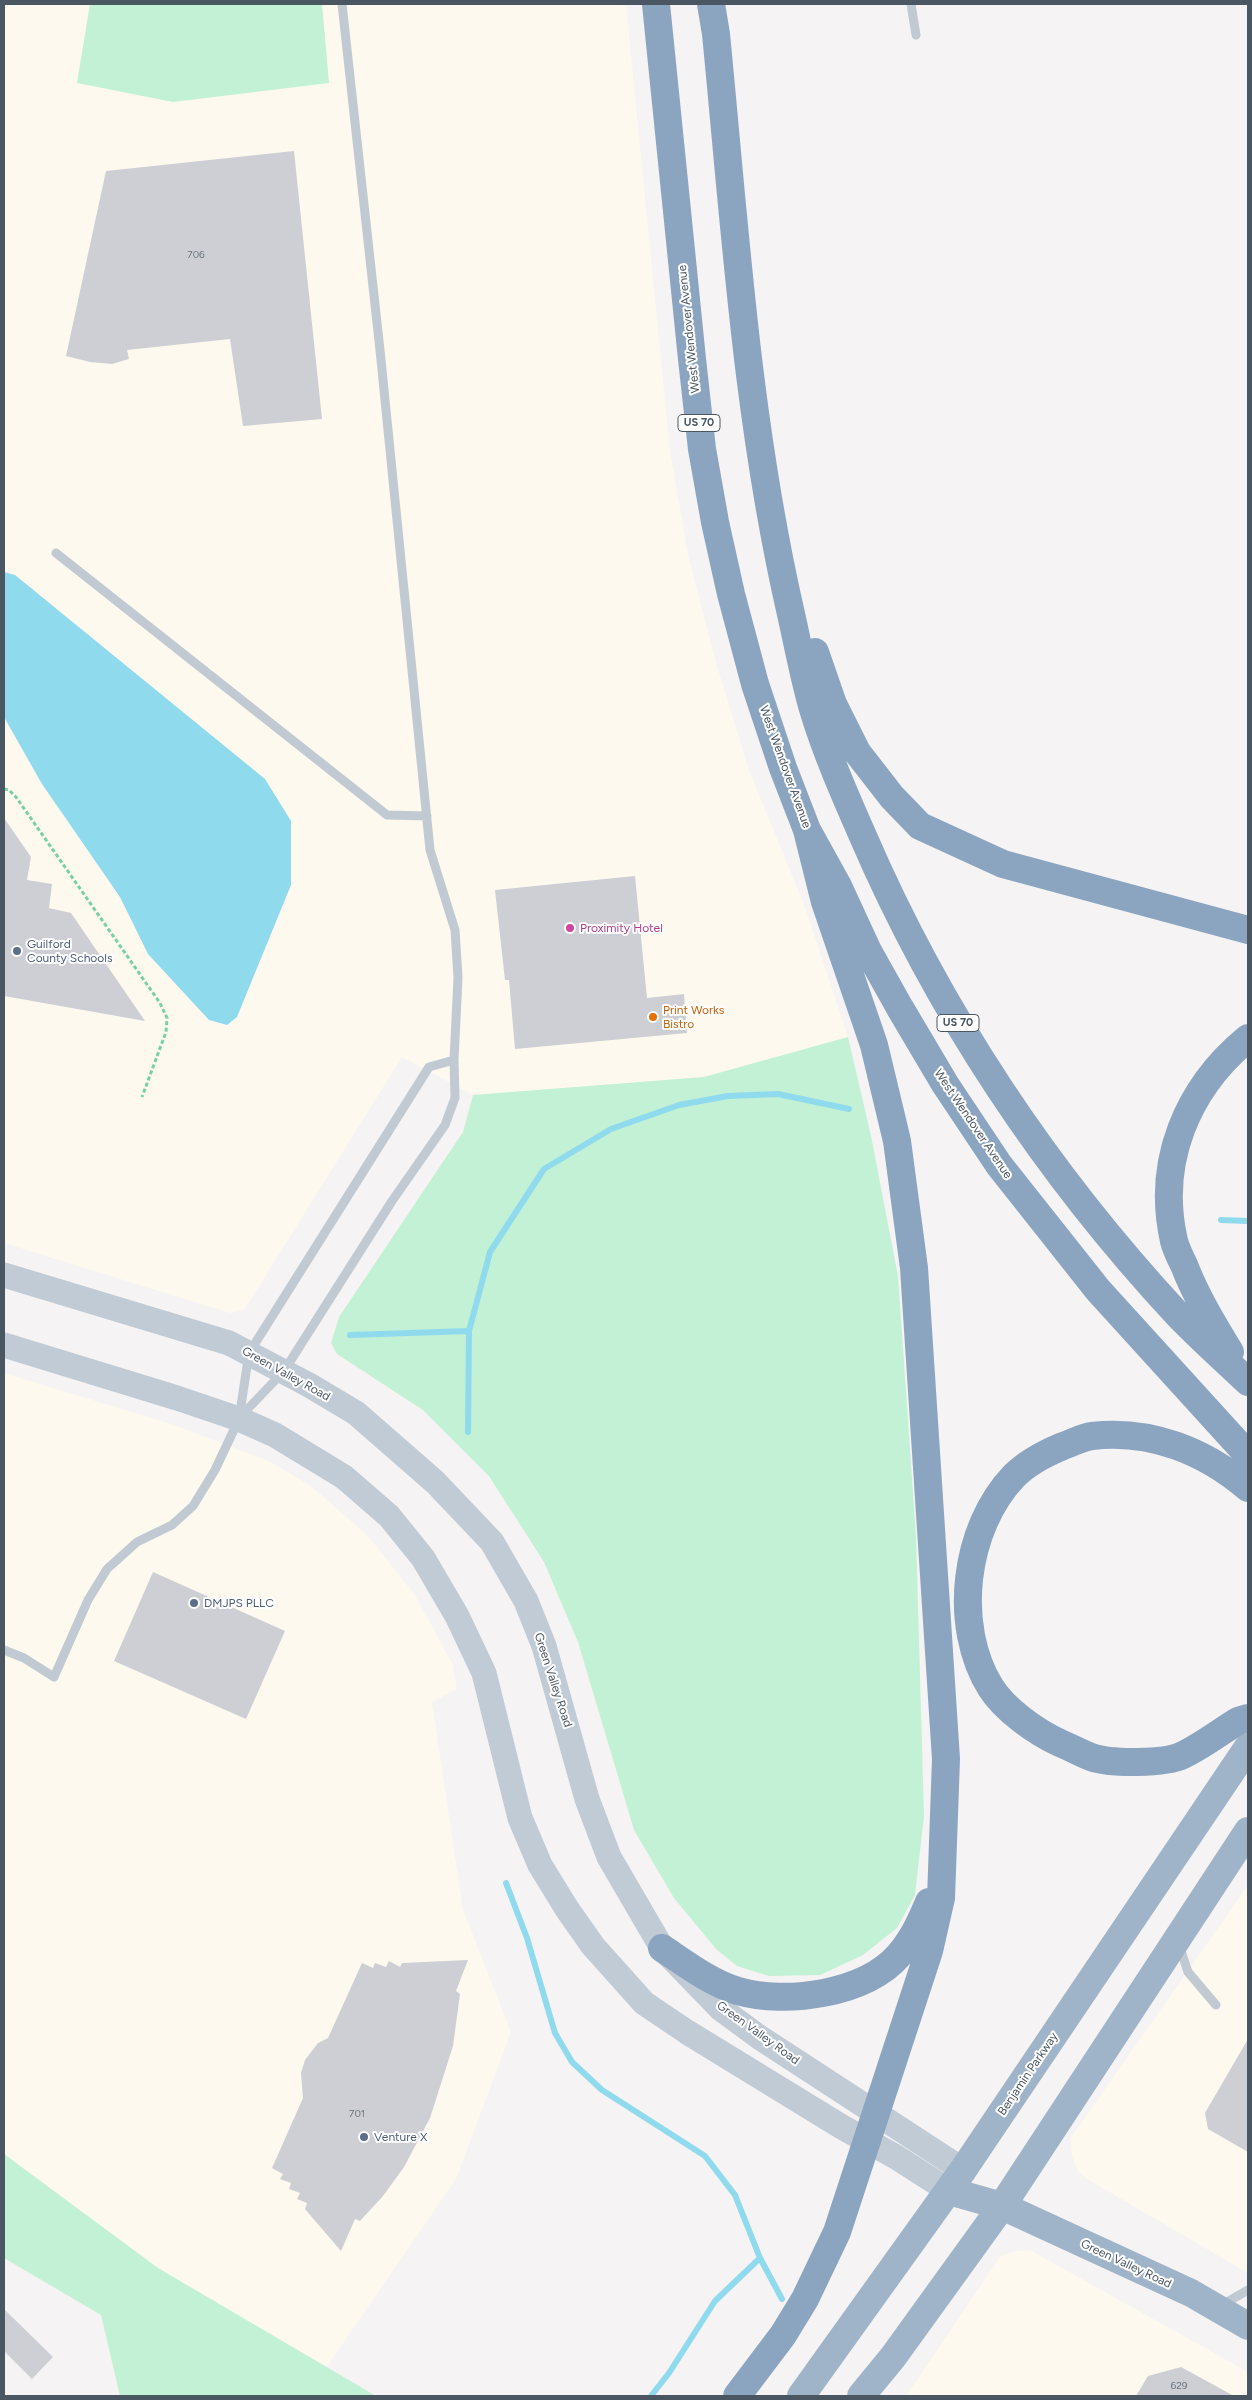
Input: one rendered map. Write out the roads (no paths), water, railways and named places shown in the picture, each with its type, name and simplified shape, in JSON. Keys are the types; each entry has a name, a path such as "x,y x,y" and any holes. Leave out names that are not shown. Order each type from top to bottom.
{"highway":[{"name":"West Wendover Avenue","path":"656,4 702,448 715,522 731,594 755,684 782,768 807,830 838,886 868,951 900,1008 945,1084 999,1165 1098,1290 1248,1456"},
{"name":"US 70","path":"711,4 716,34 753,411 766,498 813,708 841,786 876,867 908,933 956,1019 1007,1101 1063,1179 1110,1239 1180,1318 1248,1382"},
{"path":"716,4 716,34"},
{"path":"786,594 820,662 833,704 857,752 892,797 920,826 1003,864 1248,930"},
{"path":"737,2396 783,2336 805,2299 837,2232 929,1951 941,1898 946,1759 914,1268 897,1141 874,1045 825,902 807,830"},
{"path":"1248,1038 1232,1051 1204,1085 1180,1128 1168,1185 1174,1241 1197,1298 1248,1382"},
{"path":"1248,1488 1208,1459 1166,1441 1140,1436 1091,1436 1047,1453 1015,1475 996,1498 983,1520 974,1548 969,1623 978,1661 991,1689 1021,1720 1054,1740 1093,1758 1148,1763 1181,1756 1238,1721 1248,1718"},
{"name":"Benjamin Parkway","path":"801,2396 956,2181 1248,1747"},
{"path":"662,1948 702,1975 738,1991 783,1997 806,1996 861,1982 880,1973 899,1956 914,1935 931,1899 944,1827"},
{"path":"861,2396 893,2357 1002,2206 1248,1831"},
{"name":"Green Valley Road","path":"956,2181 1002,2206 1190,2294 1248,2326"}],"main road":[{"name":"Green Valley Road","path":"4,1275 229,1343 284,1371 356,1413 436,1482 492,1542 526,1601 544,1646 587,1799 609,1857 662,1948 721,2009 759,2037 905,2131 956,2181"},
{"name":"Green Valley Road","path":"4,1345 238,1419 275,1435 344,1476 389,1516 423,1558 458,1616 484,1673 520,1818 540,1865 566,1909 594,1946 644,2002 687,2032 842,2127 896,2157 956,2181"}],"lane":[{"path":"238,1419 284,1371 387,1209 445,1125 455,1098 454,1060 458,978 455,930 430,850 377,320 342,4"},
{"path":"911,4 916,35"},
{"path":"56,553 387,815 427,816"},
{"path":"4,1650 24,1658 54,1677 88,1600 108,1570 137,1542 172,1525 194,1506 215,1470 238,1419 249,1353 429,1068 454,1060"},
{"path":"1177,1940 1188,1972 1216,2005"},
{"path":"1217,2308 1248,2290"}],"water":[{"path":"4,572 15,575 265,779 291,821 291,885 237,1017 227,1025 209,1020 148,954 120,897 42,784 4,717"}],"waterway":[{"path":"468,1432 469,1331 490,1252 544,1169 611,1129 679,1105 728,1096 778,1094 849,1109"},
{"path":"1221,1220 1248,1221"},
{"path":"350,1335 469,1331"},
{"path":"506,1883 527,1938 555,2033 572,2062 602,2090 705,2156 735,2195 760,2258 782,2299"},
{"path":"651,2396 669,2373 715,2301 760,2258"}],"place":[{"name":"Proximity Hotel","path":"570,928"},
{"name":"Guilford County Schools","path":"17,951"},
{"name":"Print Works Bistro","path":"653,1017"},
{"name":"DMJPS PLLC","path":"194,1603"},
{"name":"Venture X","path":"364,2137"}]}
